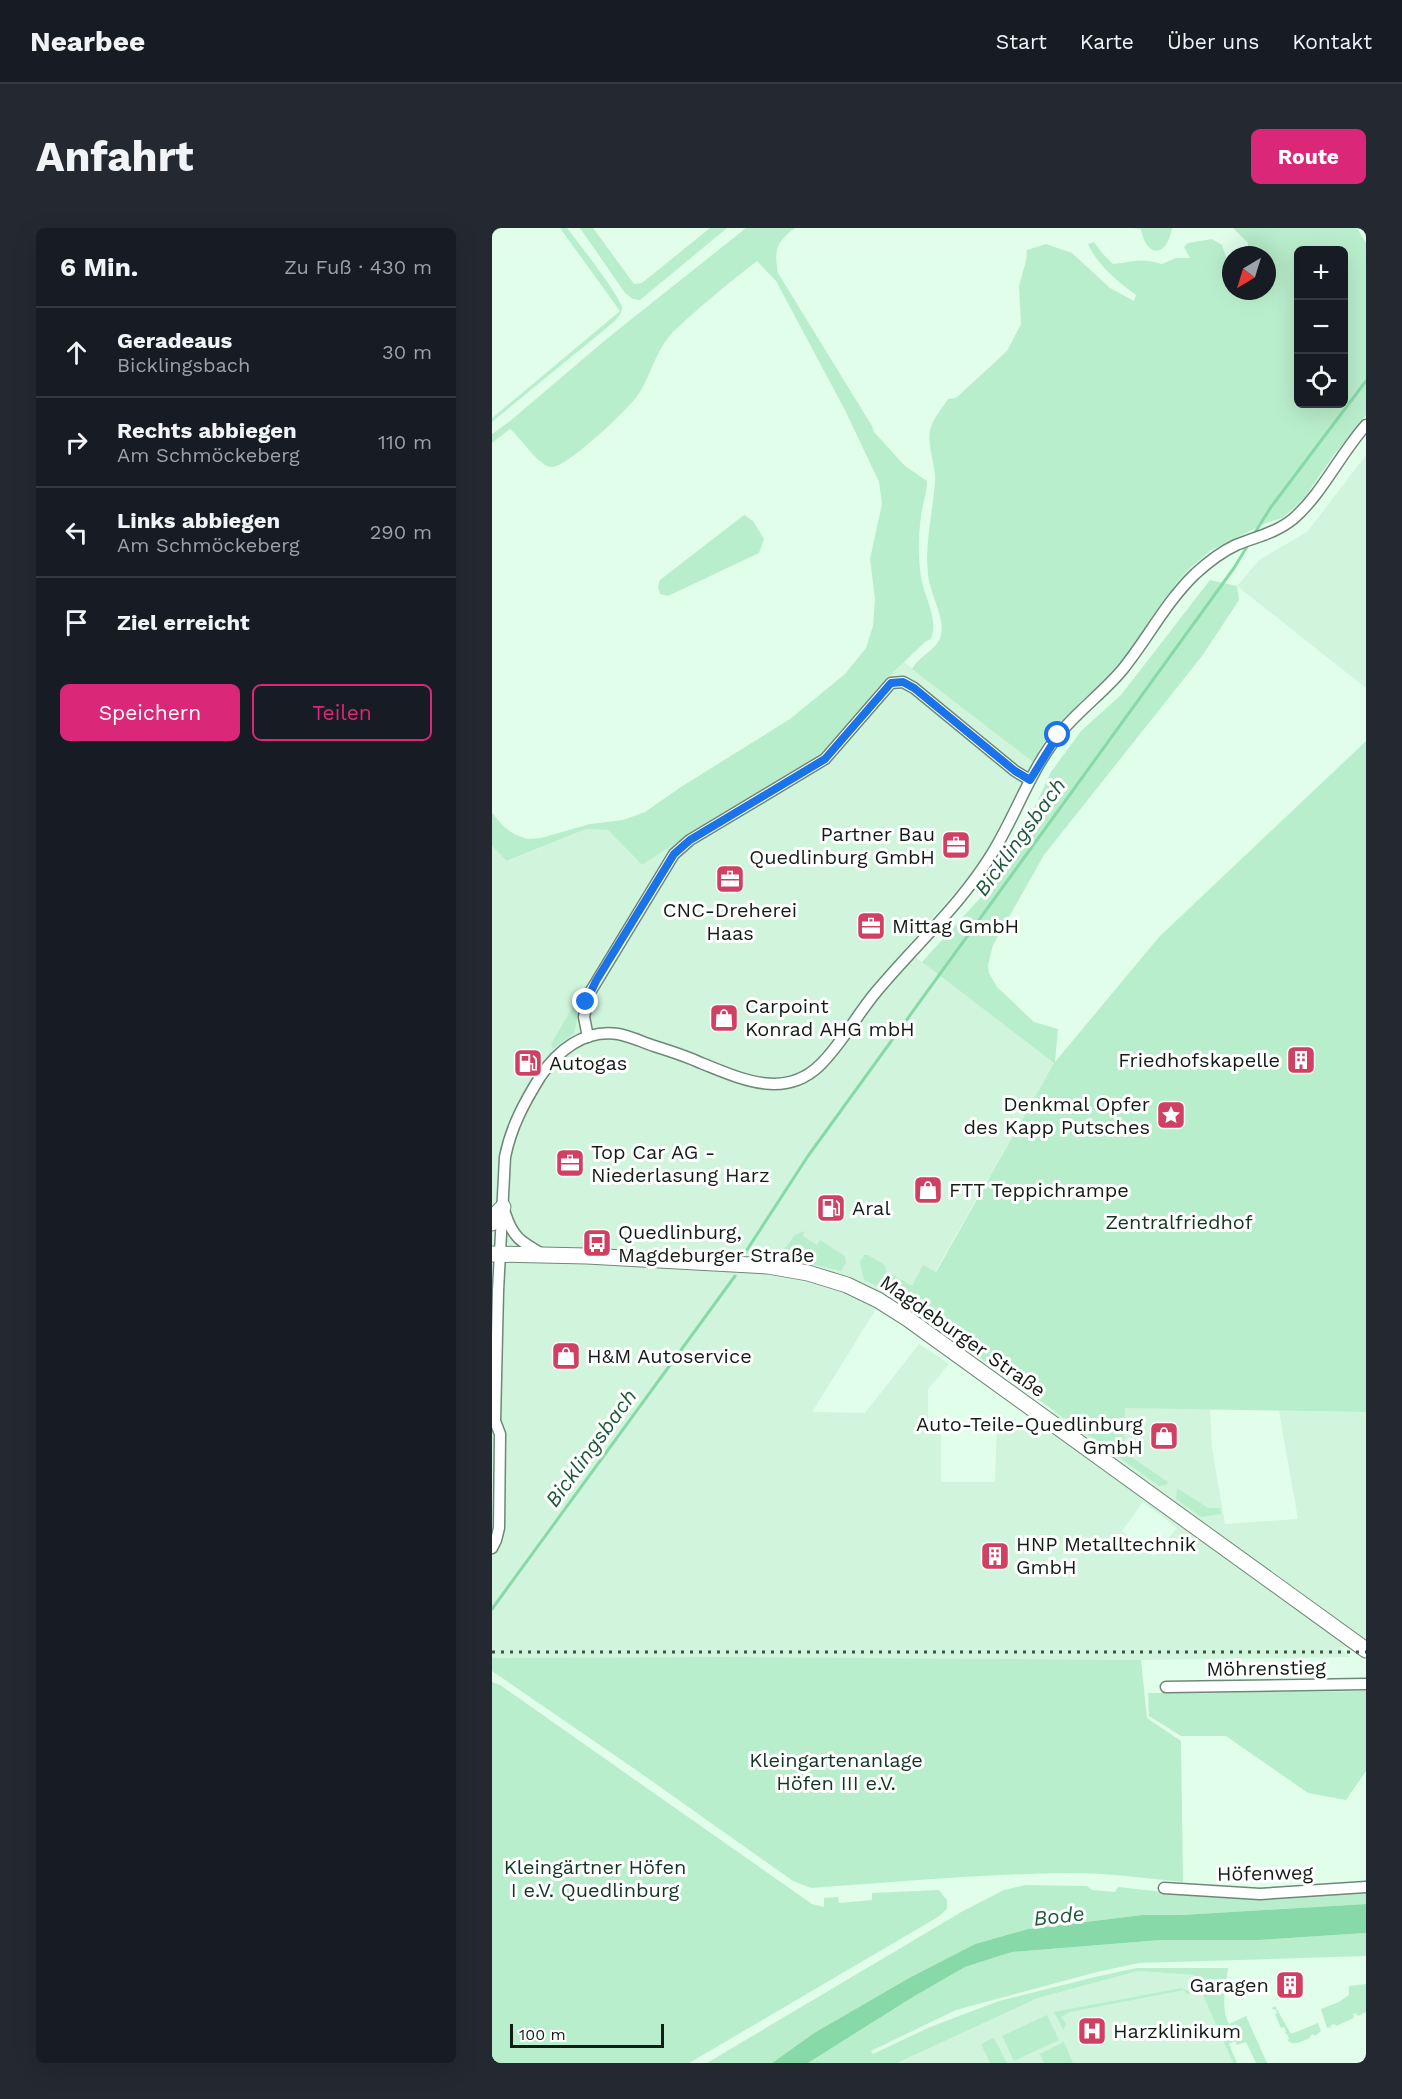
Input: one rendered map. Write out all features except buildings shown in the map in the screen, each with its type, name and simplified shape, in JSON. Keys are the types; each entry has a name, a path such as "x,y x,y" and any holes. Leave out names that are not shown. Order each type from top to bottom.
{"main road":[{"path":"492,1222 502,1207"},
{"name":"Magdeburger Straße","path":"496,1254 768,1266 808,1273 862,1292 917,1326 1366,1650"}],"street":[{"path":"492,1548 499,1528 500,1434 495,1421 496,1254 508,1139 532,1089 555,1057 569,1046 588,1037 605,1034 627,1036 750,1082 773,1085 802,1078 818,1067 875,993 966,893 993,852 1030,780 1058,735 1116,677 1181,588 1211,560 1226,550 1279,529 1299,513 1366,425"},
{"path":"588,1037 584,1017 589,994 674,854 690,840 825,759 891,683 903,682 914,688 1015,771 1030,780"},
{"path":"502,1207 510,1230 515,1236 544,1255"},
{"name":"Möhrenstieg","path":"1166,1688 1366,1684"},
{"name":"Höfenweg","path":"1164,1888 1260,1894 1366,1887"}],"shaded area":[{"path":"1366,455 1366,688 1237,586 1259,560 1307,532"},
{"path":"904,662 1033,762 981,863 905,949 1054,1063 916,1305 912,1310 886,1293 812,1412 865,1413 919,1344 949,1364 928,1389 928,1418 941,1420 941,1482 995,1482 997,1425 1038,1428 1059,1407 1210,1409 1212,1448 1225,1524 1298,1519 1279,1411 1366,1412 1366,1648 1339,1647 1350,1657 1141,1660 492,1658 492,846 508,861 586,829 608,830 642,865 828,748 883,682","holes":["1143,1502 1177,1528 1154,1556 1122,1531"]},
{"path":"1366,1904 1366,1933 1259,1940 1161,1940 1012,1952 965,1967 808,2063 772,2063 814,2033 909,1978 975,1944 1028,1929 1142,1915 1182,1915"},
{"name":"Harzklinikum","path":"1138,1971 1194,1975 1233,2063 897,2063 1038,1998"}],"green space":[{"path":"560,228 567,228 598,269 620,302 621,312 615,321 492,422 492,418 620,311"},
{"path":"580,228 593,228 634,284 642,283 710,228 727,228 640,300 633,299 625,293"},
{"path":"746,228 795,228 780,242 778,247 776,258 778,273 874,432 905,466 927,481 920,524 919,554 923,585 932,615 931,639 883,682 819,758 642,865 608,830 586,829 507,861 492,846 492,813 504,827 527,839 541,838 590,824 623,820 645,812 790,719 845,674 866,648 873,626 875,599 870,559 882,504 879,482 845,410 776,281 757,261 673,332 662,346 640,392 612,423 569,459 558,466 545,465 510,429 492,443 492,434"},
{"path":"1132,228 1172,228 1166,245 1156,251 1147,245 1141,229"},
{"path":"1233,228 1357,228 1366,243 1366,415 1333,456 1305,497 1294,508 1282,518 1266,523 1210,551 1189,569 1175,585 1121,662 1080,702 1044,742 1033,762 912,669 939,640 942,629 927,568 935,481 929,437 933,422 948,399 956,398 1007,351 1021,324 1019,286 1027,250 1046,244 1072,253 1110,288 1134,301 1136,295 1115,279 1088,244 1094,242 1113,264 1142,260 1162,264 1176,258 1190,258 1184,247 1188,243 1212,239 1222,246 1222,300 1276,300 1276,246 1248,246 1248,243"},
{"path":"744,515 753,521 764,539 759,553 668,596 660,594 658,587 660,580"},
{"name":"Zentralfriedhof","path":"1210,580 1237,586 1239,600 1202,656 1044,855 993,945 988,965 989,973 997,987 1034,1022 1058,1029 1055,1062 1159,937 1366,741 1366,1412 1125,1408 1124,1452 1168,1482 1166,1485 1159,1486 906,1305 864,1280 860,1262 864,1255 868,1255 885,1265 886,1271 912,1286 923,1265 936,1272 1054,1063 922,962 991,886 1030,817 1051,772 1081,731 1121,695"},
{"path":"579,996 582,998 574,1033 553,1049 551,1045"},
{"path":"804,1231 803,1236 817,1245 820,1240 845,1256 846,1263 841,1271 779,1256 795,1235"},
{"path":"1177,1488 1208,1508 1220,1508 1221,1514 1201,1517 1176,1499"},
{"name":"Kleingartenanlage Höfen III e.V.","path":"492,1658 1141,1660 1147,1718 1181,1741 1183,1882 1068,1873 811,1888 793,1881 492,1671"},
{"name":"Kleingärtner Höfen I e.V. Quedlinburg","path":"492,1682 500,1685 812,1904 824,1907 824,1898 838,1897 839,1903 872,1900 872,1893 939,1890 947,1900 947,1909 938,1917 689,2063 492,2063"},
{"path":"1366,1691 1366,1771 1346,1800 1308,1793 1226,1736 1181,1736 1149,1716 1148,1693"},
{"path":"1026,1885 1087,1886 1092,1890 1115,1892 1118,1887 1260,1899 1366,1893 1366,1904 1182,1915 1142,1915 1028,1929 975,1944 909,1978 814,2033 772,2063 707,2063 963,1911 1004,1890"},
{"path":"1366,1933 1366,1956 1139,1963 1097,1972 956,2010 871,2051 873,2054 930,2027 999,2001 1099,1976 1137,1968 1228,1968 1224,1996 1226,2017 1229,2024 1246,2016 1267,2063 1256,2063 1246,2042 1237,2045 1235,2041 1229,2044 1237,2063 1233,2063 1194,1975 1138,1971 1038,1998 897,2063 808,2063 965,1967 1012,1952 1161,1940 1259,1940"},
{"path":"1366,1984 1366,2012 1358,2016 1356,2013 1353,2014 1354,2018 1336,2026 1331,2025 1330,2029 1327,2028 1321,2009 1349,1995 1349,1986"},
{"path":"1182,1988 1190,1992 1188,1995 1184,1990 1070,2012 1061,2017 1066,2024 1063,2030 1054,2012"},
{"path":"1275,2006 1291,2034 1318,2023 1321,2031 1301,2042 1290,2042 1287,2040 1289,2039 1287,2034 1284,2033 1286,2032 1284,2027 1281,2028 1275,2009 1272,2008"},
{"path":"1047,2015 1059,2040 1014,2061 1002,2036"},
{"path":"993,2038 1007,2063 990,2063 981,2044"},
{"path":"1064,2042 1073,2063 1044,2063 1040,2054"}],"waterway":[{"name":"Bicklingsbach","path":"1254,534 1271,507 1366,381"},
{"name":"Bicklingsbach","path":"743,1256 808,1156 1234,568 1248,545"},
{"name":"Bicklingsbach","path":"492,1609 735,1276"}],"railway":[{"path":"492,1652 1366,1652"}],"place":[{"name":"Partner Bau Quedlinburg GmbH","path":"956,845"},
{"name":"CNC-Dreherei Haas","path":"730,879"},
{"name":"Mittag GmbH","path":"871,926"},
{"name":"Carpoint Konrad AHG mbH","path":"724,1018"},
{"name":"Friedhofskapelle","path":"1301,1060"},
{"name":"Autogas","path":"528,1063"},
{"name":"Denkmal Opfer des Kapp Putsches","path":"1171,1115"},
{"name":"Top Car AG - Niederlasung Harz","path":"570,1163"},
{"name":"FTT Teppichrampe","path":"928,1190"},
{"name":"Aral","path":"831,1208"},
{"name":"Quedlinburg, Magdeburger Straße","path":"597,1243"},
{"name":"H&M Autoservice","path":"566,1356"},
{"name":"Auto-Teile-Quedlinburg GmbH","path":"1164,1436"},
{"name":"HNP Metalltechnik GmbH","path":"995,1556"},
{"name":"Garagen","path":"1290,1985"},
{"name":"Harzklinikum","path":"1092,2031"}],"route":[{"path":"586,1002 596,981 667,863 683,844 825,759 891,683 899,681 914,688 1015,771 1030,780 1058,735"}],"water label":[{"name":"Bode","path":"1059,1916"}]}
